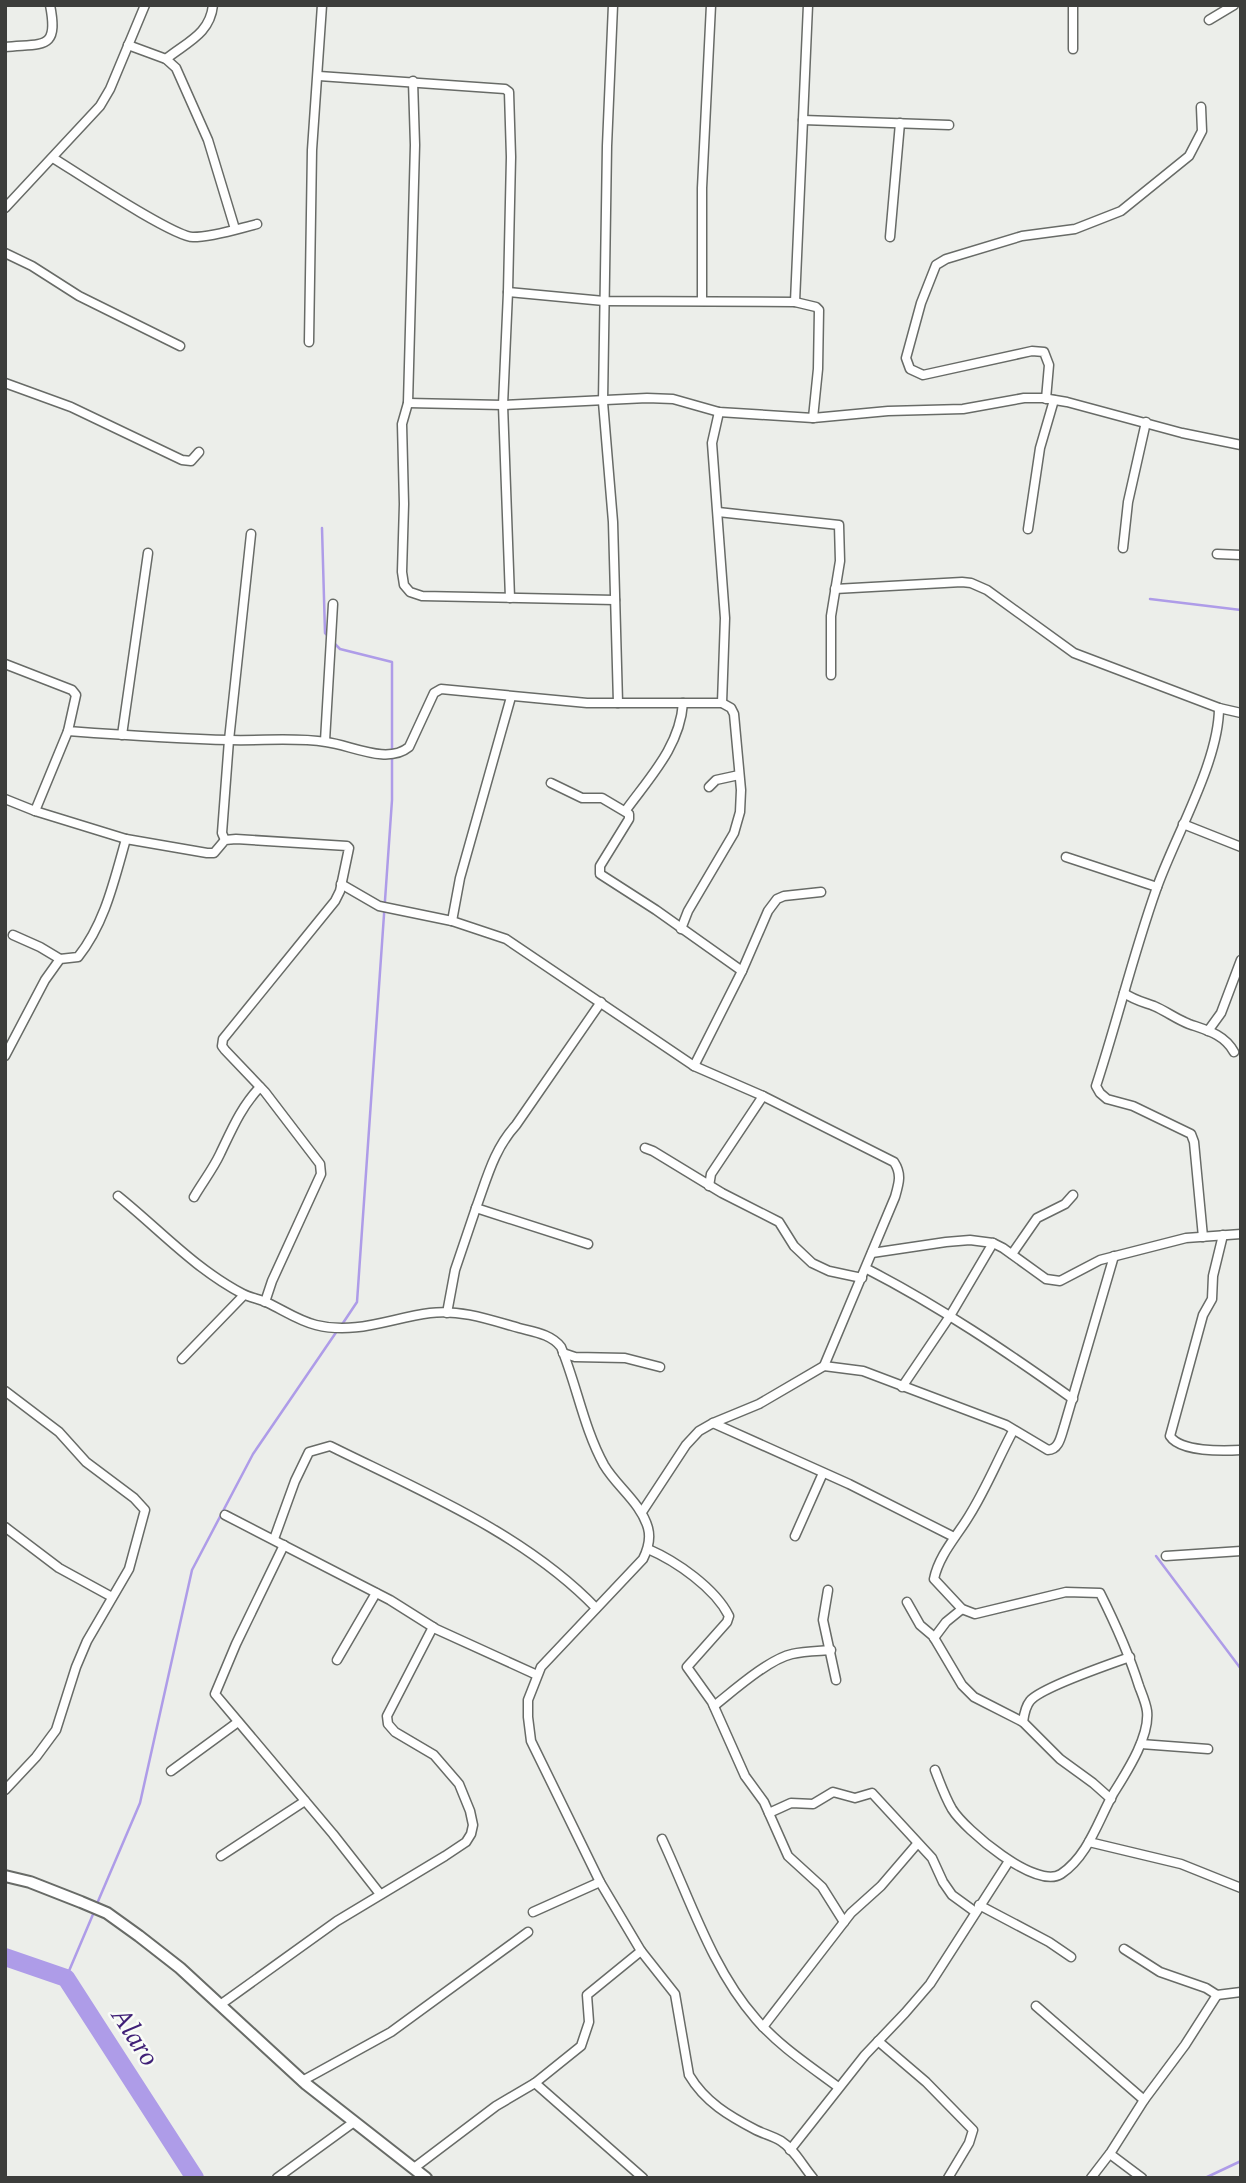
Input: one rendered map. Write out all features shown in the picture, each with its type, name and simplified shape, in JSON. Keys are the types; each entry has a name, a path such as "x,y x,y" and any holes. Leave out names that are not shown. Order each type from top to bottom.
{"street":[{"path":"5,47 44,43 51,37 54,26 50,5"},
{"path":"5,208 100,106 110,89 145,5"},
{"path":"166,59 206,28 212,19 213,5"},
{"path":"310,342 312,150 322,5"},
{"path":"613,5 603,401 613,522 618,703"},
{"path":"702,301 702,188 711,5"},
{"path":"795,302 808,5"},
{"path":"1073,5 1073,49"},
{"path":"1209,20 1234,5"},
{"path":"128,45 166,59 179,73 208,140 234,229"},
{"path":"319,76 413,81 505,89 509,92 511,157 503,405 510,598"},
{"path":"413,81 415,145 408,403 402,424 404,585 410,592 422,596 615,600"},
{"path":"1028,529 1050,399 1049,365 1044,352 1032,351 923,375 910,369 906,359 921,303 936,265 946,259 1022,236 1074,229 1121,211 1189,156 1202,131 1201,107"},
{"path":"803,120 949,125"},
{"path":"890,237 900,123"},
{"path":"53,158 178,233 194,237 257,224"},
{"path":"5,253 32,266 79,296 180,346"},
{"path":"508,292 604,301 795,302 816,307 819,310 818,369 813,418"},
{"path":"5,383 71,407 187,462 199,452"},
{"path":"408,403 503,405 646,398 673,399 719,412 813,418 888,411 963,409 1024,398 1050,399 1182,433 1241,445"},
{"path":"719,412 712,443 725,618 722,703"},
{"path":"1123,548 1128,502 1146,422"},
{"path":"718,512 839,525 840,561 831,616 831,675"},
{"path":"225,840 222,833 229,740 251,534"},
{"path":"122,735 148,553"},
{"path":"1217,554 1241,555"},
{"path":"835,589 920,583 971,583 987,590 1074,653 1219,708 1241,713"},
{"path":"325,741 333,604"},
{"path":"5,664 72,690 76,695 68,731 35,811"},
{"path":"68,731 229,740 325,741 384,755 401,754 409,747 434,693 441,689 618,703 722,703 731,708 734,714 740,812 734,833 688,911 681,929"},
{"path":"452,920 460,878 511,696"},
{"path":"626,810 672,747 683,703"},
{"path":"1203,1237 1191,1134 1133,1106 1107,1099 1096,1086 1157,887 1210,758 1219,723 1219,708"},
{"path":"709,786 716,780 739,775"},
{"path":"551,783 582,798 602,798 626,810 629,819 600,866 600,874 741,971"},
{"path":"5,799 126,839 207,853 214,853 225,840"},
{"path":"1183,824 1241,847"},
{"path":"13,935 60,959 78,957 91,941 107,907 126,839"},
{"path":"225,840 344,845 349,848 335,901 223,1039 222,1046 225,1050 260,1087 320,1164 321,1174 265,1302"},
{"path":"1066,857 1157,887"},
{"path":"341,884 379,906 452,920 506,939 694,1066 763,1096 894,1162 899,1170 900,1180 895,1197 824,1366 759,1404 699,1431 686,1445 642,1513"},
{"path":"694,1066 768,911 777,899 821,892"},
{"path":"5,1056 45,980 60,959"},
{"path":"1208,1031 1221,1013 1241,960"},
{"path":"1124,993 1136,1001 1208,1031 1228,1042 1234,1052"},
{"path":"447,1313 455,1270 495,1153 601,1002"},
{"path":"194,1198 219,1156 242,1108 260,1087"},
{"path":"709,1186 711,1174 763,1096"},
{"path":"645,1148 709,1186 779,1222 794,1246 812,1263 862,1278"},
{"path":"699,1180 711,1174"},
{"path":"1012,1254 1037,1218 1065,1204 1073,1195"},
{"path":"118,1196 185,1255 244,1295 315,1325 349,1329 432,1312 485,1318 556,1340 603,1463 642,1513 649,1530 648,1549 643,1559 556,1649 537,1675 528,1700 531,1741 600,1882 641,1951 675,1994 689,2076 706,2099 720,2110 757,2131 780,2140 813,2178"},
{"path":"477,1208 588,1244"},
{"path":"872,1253 970,1240 993,1243 1051,1281 1060,1281 1100,1260 1114,1256 1186,1238 1241,1234"},
{"path":"1223,1235 1213,1276 1212,1299 1203,1315 1170,1436 1177,1444 1241,1450"},
{"path":"902,1387 950,1316 993,1243"},
{"path":"824,1366 863,1371 1006,1425 1052,1450 1057,1446 1073,1399 1114,1256"},
{"path":"867,1269 911,1291 1007,1352 1073,1399"},
{"path":"181,1359 244,1295"},
{"path":"563,1353 575,1357 625,1358 660,1367"},
{"path":"5,1391 59,1432 86,1462 145,1510 129,1569 76,1667 56,1730 36,1757 5,1790"},
{"path":"713,1423 954,1537"},
{"path":"935,1770 953,1810 973,1831 1009,1861 1039,1875 1057,1876 1072,1864 1089,1842 1141,1744 1147,1711 1130,1657 1097,1591 1066,1592 975,1614 962,1609 934,1579 954,1537 970,1515 1013,1431"},
{"path":"274,1539 295,1481 309,1452 330,1446 487,1525 565,1577 596,1608"},
{"path":"795,1536 823,1473"},
{"path":"225,1515 376,1593 433,1627 537,1675"},
{"path":"5,1527 59,1568 112,1597"},
{"path":"284,1545 214,1691 380,1894"},
{"path":"648,1549 671,1559 724,1606 729,1616 722,1629 687,1664 714,1706 745,1776 769,1813 788,1856 822,1887 844,1922"},
{"path":"1166,1556 1241,1551"},
{"path":"828,1590 823,1620 836,1680"},
{"path":"337,1660 376,1593"},
{"path":"907,1602 920,1625 934,1638 962,1685 974,1697 1023,1722 1060,1759 1111,1799"},
{"path":"934,1638 946,1622 962,1609"},
{"path":"220,2005 337,1921 466,1842 471,1834 473,1825 470,1811 459,1784 434,1755 395,1732 388,1724 387,1716 433,1627"},
{"path":"714,1706 781,1658 792,1654 831,1650"},
{"path":"1023,1722 1030,1700 1050,1689 1130,1657"},
{"path":"171,1771 238,1722"},
{"path":"1141,1744 1208,1749"},
{"path":"5,1773 14,1780"},
{"path":"769,1813 791,1803 813,1804 832,1792 855,1797 872,1793 932,1858 943,1882 953,1895 1049,1942 1071,1957"},
{"path":"221,1856 305,1801"},
{"path":"662,1839 721,1970 740,2000 776,2040 838,2087"},
{"path":"1089,1842 1181,1864 1241,1888"},
{"path":"763,2027 844,1922 881,1886 917,1844"},
{"path":"790,2150 838,2087 930,1984 976,1908 1009,1861"},
{"path":"5,1876 30,1882 107,1913 180,1968 302,2081 426,2178"},
{"path":"533,1912 600,1882"},
{"path":"302,2081 391,2032 528,1932"},
{"path":"1124,1949 1160,1972 1196,1983 1217,1995 1241,1992"},
{"path":"414,2168 496,2106 535,2083 581,2046 589,2022 587,1995 641,1951"},
{"path":"1091,2178 1217,1995"},
{"path":"1036,2006 1144,2100"},
{"path":"878,2041 926,2082 973,2130 969,2143 948,2178"},
{"path":"535,2083 641,2177"},
{"path":"277,2178 354,2122"},
{"path":"1110,2154 1142,2178"}],"waterway":[{"path":"322,528 325,633 328,636"},
{"path":"1150,599 1241,610"},
{"path":"332,641 340,649 392,662 392,751"},
{"path":"341,1326 357,1302 392,800 392,758"},
{"path":"96,1906 140,1803 192,1570 253,1454 337,1331"},
{"path":"1156,1556 1241,1669"},
{"path":"66,1978 94,1912"},
{"name":"Alaro","path":"5,1957 66,1978 195,2178"},
{"path":"1205,2178 1241,2161"}]}
